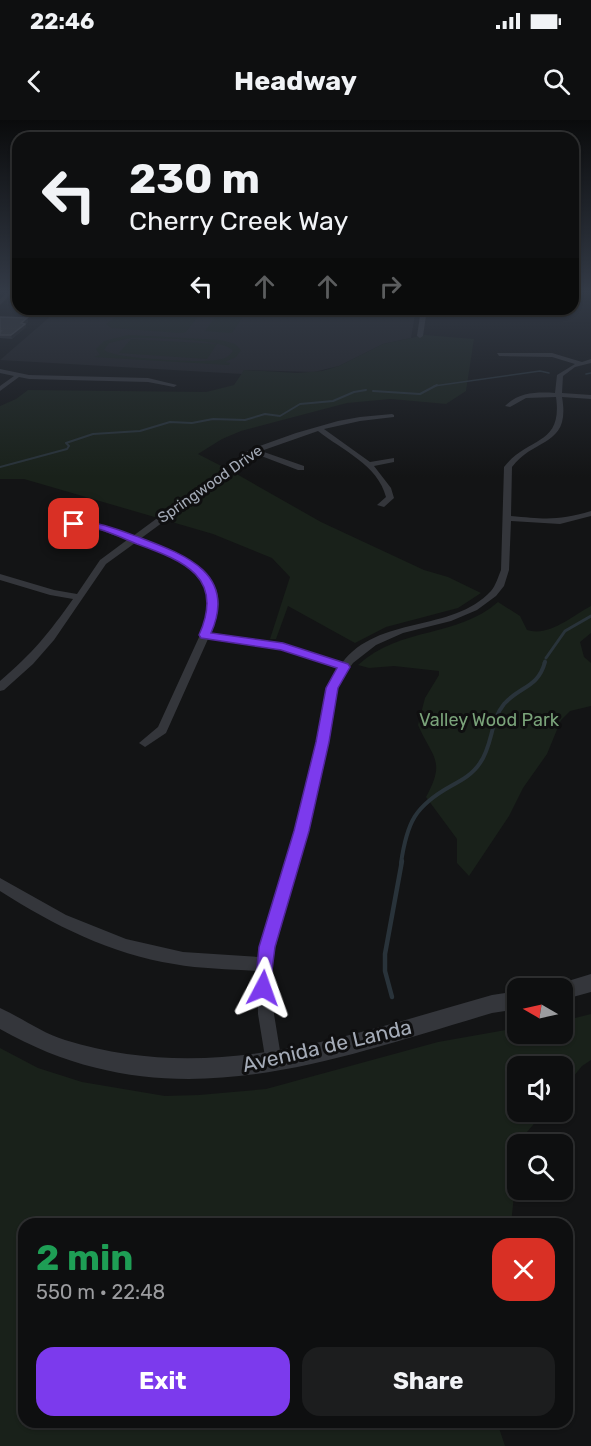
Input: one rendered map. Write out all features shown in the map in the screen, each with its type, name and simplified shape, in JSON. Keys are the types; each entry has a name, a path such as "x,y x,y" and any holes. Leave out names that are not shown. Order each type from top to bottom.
{"street":[{"path":"499,354 552,355 586,362"},
{"path":"274,1063 265,1005 264,964 323,742 332,688 344,667 360,651 385,636 462,614 493,594 505,570 508,467 516,456 546,438 557,428 561,418 560,375 567,368 586,362"},
{"path":"0,371 17,376 148,380 174,385"},
{"path":"0,389 17,376"},
{"path":"508,406 512,401 529,396 591,397"},
{"name":"Springwood Drive","path":"3,681 51,638 103,562 254,451 277,441 366,417 392,416"},
{"path":"321,430 369,465 385,480 390,490 390,498 381,505"},
{"path":"254,451 301,468"},
{"path":"369,465 391,460"},
{"path":"506,518 557,522 576,519 591,513"},
{"path":"74,524 90,524 174,554 202,573 212,590 214,599 212,620 162,730 145,743"},
{"path":"0,577 53,593 79,597"},
{"path":"205,635 283,646 344,667"},
{"path":"0,884 66,923 147,952 175,957 264,964"},
{"path":"573,988 591,983"},
{"name":"Avenida de Landa","path":"0,1018 65,1050 102,1061 145,1068 186,1071 225,1070 274,1063 507,1002"}],"shaded area":[{"path":"8,353 365,353 339,366 314,372 244,370 242,374 0,360"}],"green space":[{"path":"99,353 111,353 158,360 208,361 222,359 231,353 239,353 236,357 225,362 230,363 229,365 94,357 100,355"},
{"path":"119,353 211,353 207,359"},
{"path":"365,353 472,353 466,391 446,404 391,399 347,403 241,431 222,439 198,454 321,522 424,570 448,577 481,593 458,608 386,627 355,643 288,606 276,639 270,639 290,577 272,558 213,534 24,479 0,479 0,406 16,399 28,390 206,392 234,385 244,370 297,373 322,371 339,366"},
{"name":"Valley Wood Park","path":"498,602 520,616 527,630 535,631 552,628 591,606 591,633 580,642 584,657 591,663 591,706 570,711 561,720 547,754 523,788 509,816 469,876 457,863 457,839 426,797 432,785 436,767 432,753 418,725 425,698 439,675 439,671 394,666 369,668 358,665 392,644 465,622"},
{"path":"591,1014 591,1060 573,1077 573,1056 507,1056 507,1122 535,1122 525,1134 507,1134 507,1200 514,1200 512,1218 18,1218 18,1428 499,1428 505,1446 0,1446 0,1048 38,1068 82,1082 165,1096 266,1089 438,1042 507,1030 507,1044 573,1044 573,1018"}],"waterway":[{"path":"436,386 540,371 549,373"},
{"path":"586,374 591,373"},
{"path":"373,391 420,394 436,386"},
{"path":"0,467 67,449 69,446 66,443 93,434 140,431 170,422 192,423 213,419 245,420 265,414 280,416 300,404 333,401 354,392 366,390"},
{"path":"546,658 565,631 591,616"},
{"path":"401,863 406,836 421,808 477,767 487,749 499,711 510,698 538,677 545,662"},
{"path":"392,997 385,971 385,954 402,861"}],"route":[{"path":"74,524 90,524 123,535 174,554 194,566 207,581 214,599 212,620 205,635 283,646 344,667 332,688 323,742 301,831 267,947 263,988"}]}
